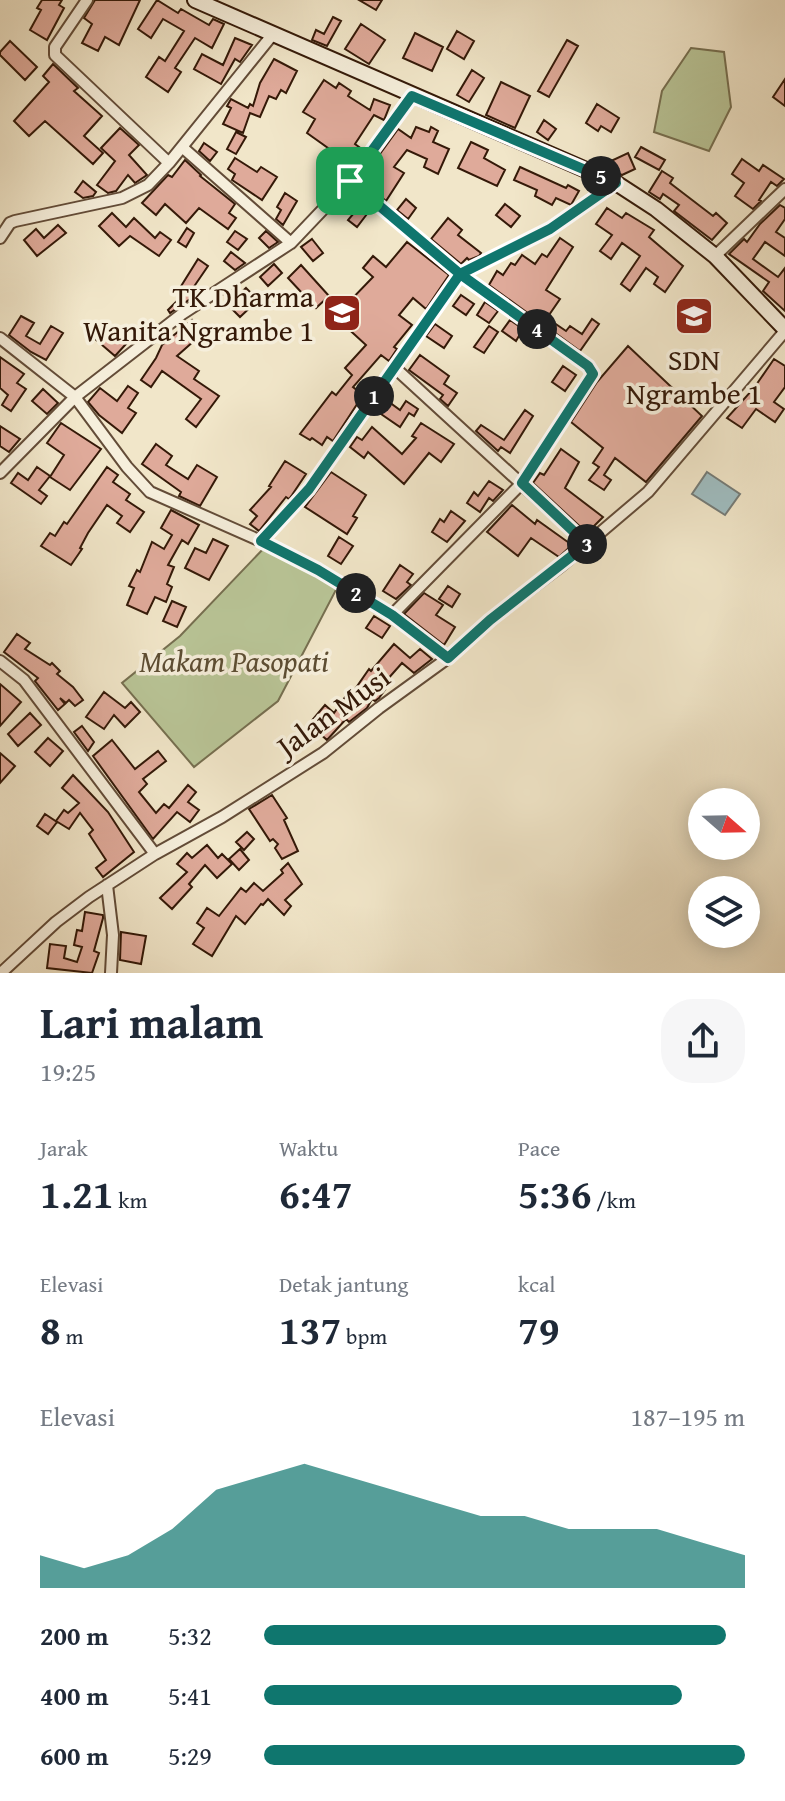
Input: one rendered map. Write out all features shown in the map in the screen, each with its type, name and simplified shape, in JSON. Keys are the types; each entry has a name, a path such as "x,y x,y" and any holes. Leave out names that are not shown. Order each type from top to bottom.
{"main road":[{"path":"195,0 616,183 656,209 715,256 785,330"}],"street":[{"path":"87,0 55,47 55,55 169,163"},
{"path":"0,238 10,223 15,221 139,192 169,163 273,34"},
{"path":"0,473 75,397 182,314 291,243 350,181 412,96"},
{"path":"182,147 291,243"},
{"path":"350,181 460,274 588,366 593,374 522,483 392,615"},
{"path":"261,541 309,489 460,274 550,229 616,183"},
{"path":"715,256 785,189"},
{"name":"Jalan Musi","path":"1,973 56,922 89,897 323,753 448,658 490,620 587,544 648,492 785,330"},
{"path":"0,338 75,397 127,467 150,492 318,570 392,615 448,658"},
{"path":"395,368 587,544"},
{"path":"0,661 24,680 155,854"},
{"path":"107,885 113,935 111,973"}],"green space":[{"path":"691,48 724,52 731,107 709,151 654,132 662,91"},
{"name":"Makam Pasopati","path":"265,547 338,586 278,701 194,767 122,683 180,636"}],"water":[{"path":"707,472 740,494 725,515 692,494"}],"building":[{"path":"42,0 62,0 59,5 64,8 47,40 30,30 41,10 37,8"},
{"path":"95,0 140,0 119,45 105,37 98,51 82,43 92,24 84,18"},
{"path":"157,0 178,13 181,9 209,25 213,19 224,24 212,48 195,38 175,68 181,72 168,92 146,77 159,57 165,61 184,31 163,19 151,38 138,29"},
{"path":"359,0 382,0 376,10"},
{"path":"333,17 341,21 327,46 312,40 316,30 324,34"},
{"path":"361,24 385,40 369,64 345,49"},
{"path":"457,31 474,41 464,59 447,49"},
{"path":"415,33 443,47 432,71 403,58"},
{"path":"235,38 252,45 240,62 235,59 221,84 194,69 202,54 223,65"},
{"path":"567,40 578,46 549,97 538,91"},
{"path":"10,41 37,67 25,80 0,55"},
{"path":"274,59 297,71 286,93 281,90 276,99 269,96 260,117 250,113 243,133 223,124 231,108 227,106 231,99 248,108 250,104 253,106 260,83"},
{"path":"53,64 78,88 74,91 102,116 84,136 103,153 93,164 45,121 29,136 14,121 49,82 43,76"},
{"path":"472,70 484,78 469,102 457,95"},
{"path":"785,79 785,106 773,97"},
{"path":"324,80 336,88 339,83 351,91 348,96 370,110 374,99 390,105 384,120 374,115 355,144 363,150 352,165 307,133 315,119 303,112"},
{"path":"501,82 530,96 515,128 486,115"},
{"path":"597,104 619,118 611,132 601,126 598,131 586,123"},
{"path":"544,120 556,129 548,140 537,132"},
{"path":"416,127 429,132 431,127 438,131 433,142 449,149 438,174 424,167 427,159 407,150 394,167 404,173 386,201 361,180 398,129 411,138"},
{"path":"120,128 139,145 129,155 147,175 135,183 128,175 116,191 108,193 97,185 115,161 101,148"},
{"path":"236,132 246,137 236,154 227,149"},
{"path":"471,142 488,150 484,158 505,170 497,186 458,168"},
{"path":"204,143 217,152 210,161 199,151"},
{"path":"641,147 665,160 659,170 635,157"},
{"path":"628,153 635,169 622,175 611,161"},
{"path":"235,158 257,172 261,167 277,177 262,200 232,180 235,174 228,169"},
{"path":"742,159 759,171 763,165 784,179 777,186 771,182 753,209 735,196 744,183 732,174"},
{"path":"185,160 235,204 229,213 236,218 228,229 199,208 186,223 165,204 156,215 142,203 168,175 172,177"},
{"path":"520,167 579,191 571,205 556,198 552,205 535,196 537,190 514,180"},
{"path":"662,171 673,178 670,183 727,223 712,240 674,211 679,205 663,194 660,199 649,192"},
{"path":"83,181 96,192 93,196 83,198 75,192"},
{"path":"285,193 297,201 283,225 276,219 281,210 277,207"},
{"path":"406,199 416,208 408,219 397,210"},
{"path":"505,204 520,216 511,227 496,215"},
{"path":"780,205 785,208 785,219 776,232 785,238 785,256 765,242 753,259 778,277 785,268 785,311 763,291 769,282 729,254 744,239 747,242"},
{"path":"359,207 367,214 357,227 348,220"},
{"path":"607,208 622,218 626,213 654,230 649,237 683,266 665,292 654,284 658,277 646,268 630,291 621,284 640,256 622,243 611,259 600,251 612,235 596,224"},
{"path":"112,213 126,227 134,218 155,238 160,232 171,240 159,256 130,236 119,246 99,226"},
{"path":"448,218 462,230 458,235 481,253 479,256 467,258 461,264 431,239"},
{"path":"58,225 66,233 37,256 24,240 36,229 44,238"},
{"path":"187,228 194,233 186,247 178,242"},
{"path":"235,231 247,239 238,250 227,242"},
{"path":"266,231 278,242 269,248 259,238"},
{"path":"560,238 573,247 546,290 560,299 547,318 566,331 570,326 582,334 592,319 599,324 580,351 489,285 497,271 503,275 511,263 515,265 522,255 535,264 542,254 547,257"},
{"path":"312,239 323,253 313,261 301,247"},
{"path":"407,242 449,275 426,309 413,298 399,315 412,325 394,347 397,349 389,361 381,355 353,387 363,395 333,441 327,437 322,445 312,438 310,440 300,434 332,392 336,395 352,375 345,368 366,345 329,316 343,299 348,303 373,277 363,268 373,256 386,267"},
{"path":"231,252 245,263 235,270 224,261"},
{"path":"198,259 208,266 193,288 197,290 193,297 170,313 168,310 183,295 178,291"},
{"path":"274,264 282,273 268,286 260,277"},
{"path":"301,265 329,296 316,308 288,278"},
{"path":"246,288 258,300 240,317 228,305"},
{"path":"461,295 474,304 466,315 453,306"},
{"path":"485,302 498,311 489,323 477,315"},
{"path":"21,316 34,323 26,336 40,344 51,326 63,333 46,360 9,335"},
{"path":"192,320 203,333 177,356 199,371 194,379 219,396 196,427 186,419 201,399 162,371 151,387 141,380 162,345"},
{"path":"510,320 523,329 516,341 502,331"},
{"path":"435,324 452,336 444,348 426,336"},
{"path":"106,326 126,344 115,356 95,339"},
{"path":"489,326 498,332 484,353 474,347"},
{"path":"628,346 702,416 646,482 615,458 604,475 611,480 604,490 589,480 599,467 593,463 603,448 571,422 597,382"},
{"path":"420,355 449,376 444,384 457,393 448,406 440,399 443,395 409,370"},
{"path":"0,357 24,374 17,383 26,389 11,411 2,405 8,395 0,388"},
{"path":"774,359 785,366 785,387 774,402 784,409 775,422 756,409 742,428 727,418 754,388"},
{"path":"563,366 576,375 565,391 552,382"},
{"path":"128,386 138,393 128,408 136,413 122,433 88,402 100,388 117,401"},
{"path":"43,389 58,403 47,414 32,401"},
{"path":"406,401 418,409 414,416 409,413 400,427 381,414 389,402 400,410"},
{"path":"525,410 533,416 510,453 501,447 498,451 476,431 481,425 504,440"},
{"path":"61,423 101,449 70,490 50,477 64,455 47,443"},
{"path":"421,423 454,444 441,462 429,453 404,484 368,452 364,458 350,447 357,437 362,440 372,427 402,454 416,438 412,436"},
{"path":"0,426 20,439 9,452 0,446"},
{"path":"156,444 172,456 166,465 188,479 197,465 217,477 200,506 179,496 181,492 142,464"},
{"path":"561,449 579,462 565,488 603,517 587,533 533,483 540,473 544,475"},
{"path":"285,461 306,474 289,499 286,497 259,531 250,524 257,516 250,510 271,487"},
{"path":"37,467 50,476 39,490 47,496 41,504 11,483 18,473 28,480"},
{"path":"107,467 118,475 113,482 130,494 126,500 144,512 130,532 117,523 122,516 107,505 71,565 41,546 50,533 55,536 64,522 67,524"},
{"path":"331,472 366,495 353,516 357,518 347,534 305,507"},
{"path":"489,481 503,490 493,501 489,498 480,512 467,503 474,492 478,496"},
{"path":"512,505 535,524 537,520 572,545 559,557 531,538 518,556 487,532"},
{"path":"171,510 199,525 188,544 182,540 168,565 174,567 167,584 172,587 166,602 155,597 147,614 127,605 134,588 129,586 137,570 140,572 152,542 164,549 172,535 161,528"},
{"path":"451,511 465,521 447,542 432,532 440,519 444,522"},
{"path":"339,537 353,546 341,564 328,556"},
{"path":"213,539 228,546 209,580 185,568 195,548 206,553"},
{"path":"400,565 413,574 407,582 411,585 396,599 383,591"},
{"path":"448,586 460,594 452,607 439,599"},
{"path":"424,593 443,605 436,615 455,627 444,645 404,614"},
{"path":"172,601 186,607 177,627 163,621"},
{"path":"374,616 390,626 382,638 366,628"},
{"path":"17,634 30,643 25,649 50,665 52,663 60,671 57,674 83,700 75,706 69,700 66,703 60,698 65,704 58,710 35,681 38,678 4,652"},
{"path":"394,644 410,658 420,649 432,659 414,673 402,663 386,681 389,684 379,698 375,701 372,699 367,708 349,722 346,719 327,740 309,724 325,705 334,713 350,690 353,692 369,669 371,671"},
{"path":"0,684 21,702 0,726"},
{"path":"104,692 125,708 131,702 140,712 125,727 114,715 104,729 86,717"},
{"path":"30,713 41,725 18,746 8,734"},
{"path":"82,726 94,742 88,751 74,732"},
{"path":"48,738 63,751 50,766 35,752"},
{"path":"112,740 135,769 158,751 166,761 143,779 147,784 139,792 156,813 164,804 169,808 188,785 196,792 188,802 199,810 190,822 177,812 153,839 93,756"},
{"path":"0,753 15,766 0,783"},
{"path":"73,775 108,812 134,852 103,877 96,868 106,860 89,834 93,830 80,813 69,829 56,821 64,810 68,813 79,803 62,788"},
{"path":"272,795 287,818 284,820 298,851 282,859 275,848 278,844 273,839 270,841 249,809"},
{"path":"45,814 57,822 48,834 37,826"},
{"path":"247,832 254,839 244,850 236,842"},
{"path":"207,845 218,858 222,854 232,864 217,878 205,865 189,884 192,887 172,909 160,898 187,872 177,864 187,853 192,858"},
{"path":"240,849 249,860 239,870 229,859"},
{"path":"288,863 302,884 285,900 291,906 284,915 268,899 245,924 236,916 212,956 193,944 204,928 197,923 207,908 219,916 241,888 246,892 254,883 263,891 283,873 281,870"},
{"path":"85,912 103,915 94,951 99,953 92,973 47,968 50,944 66,946 64,958 77,962 82,947 74,945 77,930 82,931"},
{"path":"121,932 146,936 141,964 120,960"}],"place":[{"name":"TK Dharma Wanita Ngrambe 1","path":"342,313"},
{"name":"SDN Ngrambe 1","path":"694,316"}],"route":[{"path":"350,181 412,96 616,183 550,229 460,274 592,369 593,374 522,483 587,544 490,620 448,658 392,615 318,570 261,541 309,489 460,274 350,181"}]}
